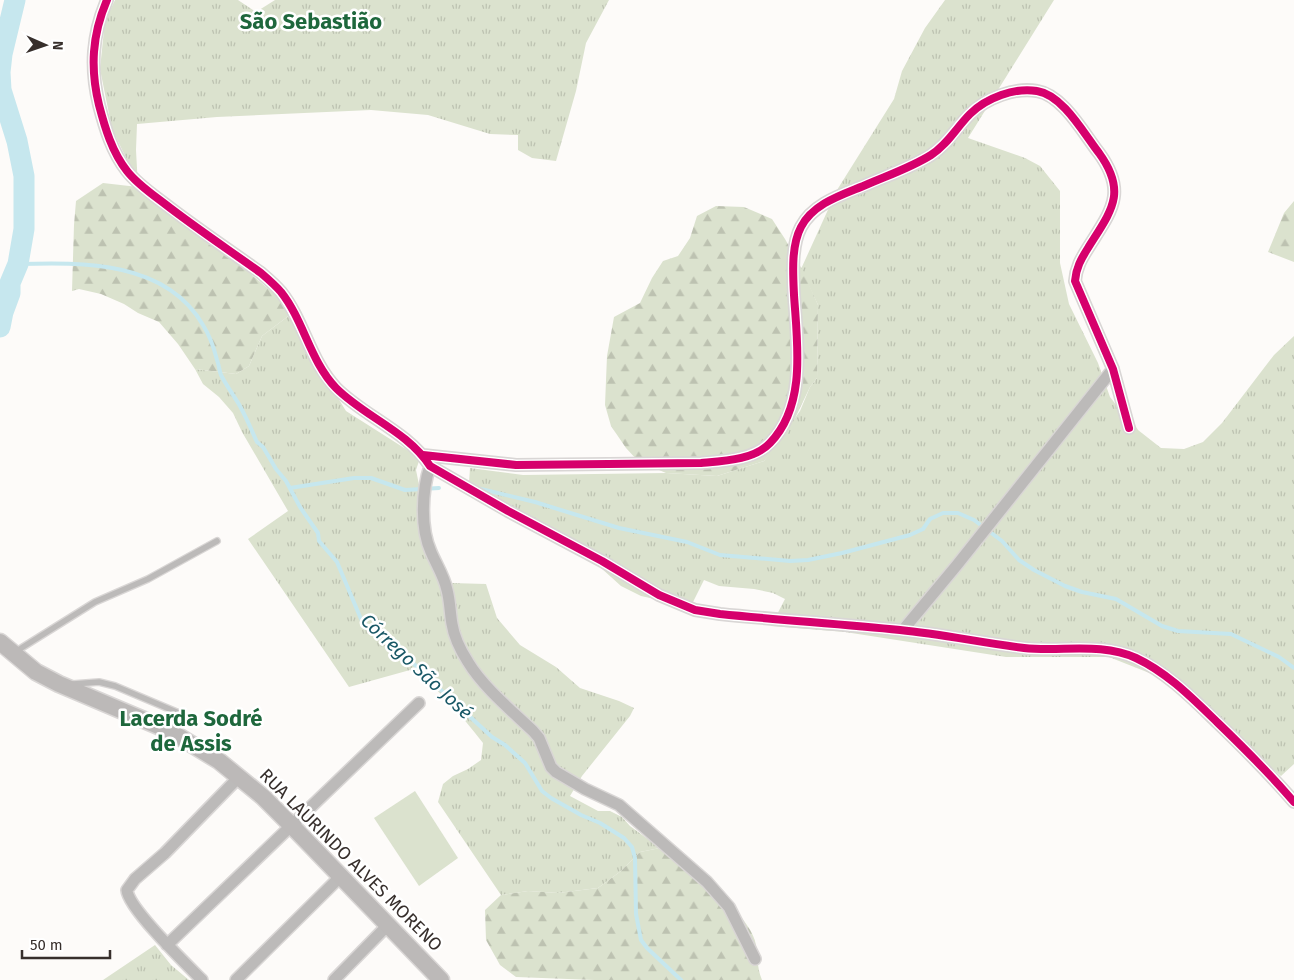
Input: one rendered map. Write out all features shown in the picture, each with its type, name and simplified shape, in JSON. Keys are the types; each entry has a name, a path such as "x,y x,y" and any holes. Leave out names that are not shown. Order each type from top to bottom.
{"street":[{"path":"107,0 100,16 97,32 92,67 94,86 108,137 117,156 128,172 154,196 194,227 270,281 281,292 291,307 314,356 336,388 423,455 430,466 508,511 602,561 659,595 695,610 720,614 902,630 1025,648 1117,651 1134,657 1153,667 1172,681 1271,774 1294,802"},
{"path":"423,455 483,463 516,465 702,463 732,460 754,453 770,444 791,408 796,378 794,281 796,244 801,227 810,214 823,204 847,192 931,155 949,140 971,113 1001,95 1018,91 1045,93 1062,105 1108,166 1113,178 1115,192 1113,204 1104,223 1079,262 1075,281 1113,369 1129,428"},
{"path":"902,630 1014,494 1113,369"},
{"path":"430,466 423,500 426,532 430,550 447,588 452,626 456,639 468,663 539,738 551,767 556,772 585,789 619,805 711,887 729,907 755,959"},
{"name":"RUA LAURINDO ALVES MORENO","path":"0,642 36,672 59,684 170,731 219,761 291,825 438,979"},
{"path":"167,944 419,703"},
{"path":"202,980 167,944 130,899 126,890 239,777"},
{"path":"236,980 341,876"},
{"path":"334,980 387,926"}],"lane":[{"path":"13,654 95,602 148,579 217,541"},
{"path":"59,684 99,682 114,686 186,716"}],"green space":[{"path":"115,0 238,0 256,12 275,0 609,0 586,43 576,91 556,161 532,158 518,150 518,135 490,134 428,115 371,110 217,117 137,124 138,187 112,129 100,69 105,20"},
{"path":"945,0 1054,0 968,138 1025,158 1040,166 1060,191 1060,263 1069,304 1098,363 1110,397 1117,406 1128,414 1138,430 1161,448 1184,449 1203,442 1222,423 1274,355 1294,336 1294,764 1281,776 1167,680 1109,657 1006,657 845,632 771,626 785,599 773,593 754,589 719,586 704,580 691,606 641,596 621,586 581,550 469,483 470,468 523,475 666,473 717,476 764,461 800,411 810,387 817,378 818,305 801,269 837,190 894,99 902,71 925,28"},
{"path":"103,183 138,187 278,297 291,314 262,336 249,366 236,374 195,369 178,344 159,322 101,294 79,289 72,291 76,201"},
{"path":"1294,201 1294,262 1268,252 1284,213"},
{"path":"716,206 744,207 772,219 785,239 803,271 818,305 817,378 810,387 788,433 764,461 717,476 666,473 638,461 626,448 611,426 605,405 607,356 614,317 640,303 663,261 678,256 690,238 697,216"},
{"path":"291,314 310,353 346,411 420,458 416,470 426,519 428,548 451,583 486,584 497,618 520,645 556,667 580,688 634,708 630,716 582,776 570,796 598,811 610,811 622,817 630,826 660,848 640,852 621,871 598,888 558,893 528,891 501,895 438,802 443,784 481,760 483,743 441,694 410,670 349,687 248,539 288,511 233,413 219,397 203,384 195,369 236,374 249,366 262,336"},
{"path":"415,791 458,858 419,886 374,818"},
{"path":"660,848 734,908 741,916 755,940 762,980 594,980 516,977 500,965 486,940 485,910 501,895 528,891 558,893 598,888 621,871 640,852"},
{"path":"155,945 171,965 189,980 103,980"}],"waterway":[{"path":"0,327 10,293 10,283 18,264 24,229 24,176 17,141 1,90 0,72 2,54 15,0"},
{"name":"Córrego São José","path":"18,264 69,264 121,270 145,277 168,288 187,304 208,333 221,375 241,408 257,442 263,447 276,469 286,481 300,507 318,533 319,541 337,562 361,619 368,627 393,639 430,680 492,737 505,745 525,763 542,791 581,815 600,823 624,838 632,847 635,858 636,914 641,940 681,980"},
{"path":"290,488 354,478 371,478 405,490 439,488"},
{"path":"477,488 535,502 619,528 687,542 720,555 790,561 808,560 842,553 910,535 923,529 930,519 943,513 958,513 974,520 1002,541 1019,560 1065,586 1082,592 1116,599 1162,626 1178,631 1231,634 1279,657 1294,668"}],"cycle path":[{"path":"107,0 98,26 94,52 94,78 99,105 107,131 113,148 122,164 131,176 145,189 274,284 289,303 320,366 336,388 360,408 410,443 430,466 508,511 602,561 659,595 695,610 720,614 916,632 1024,648 1109,650 1136,658 1159,671 1190,696 1248,752 1294,802"},
{"path":"423,455 516,465 701,463 738,459 763,449 782,428 795,392 797,333 793,260 798,235 807,218 822,205 840,195 908,167 931,155 947,141 970,114 984,103 1010,92 1028,90 1047,94 1064,107 1099,153 1108,167 1113,180 1113,202 1104,223 1081,260 1076,272 1075,281 1113,369 1129,428"}],"district":[{"name":"São Sebastião","path":"311,21"},
{"name":"Lacerda Sodré de Assis","path":"191,730"}]}
